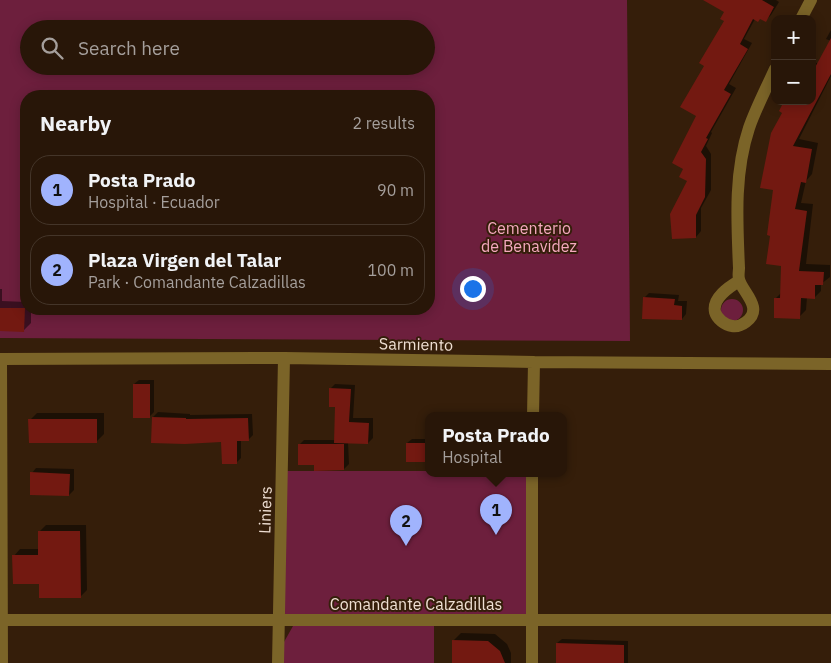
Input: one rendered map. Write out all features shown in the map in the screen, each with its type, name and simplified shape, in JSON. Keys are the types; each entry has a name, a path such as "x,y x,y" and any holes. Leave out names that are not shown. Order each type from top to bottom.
{"street":[{"path":"803,15 811,0"},
{"path":"739,280 737,208 742,154 749,129 771,78"},
{"name":"Sarmiento","path":"1,359 284,358 831,364"},
{"name":"Liniers","path":"278,663 284,358"},
{"path":"1,359 2,663"},
{"path":"533,412 534,362"},
{"path":"532,477 532,663"},
{"name":"Comandante Calzadillas","path":"1,620 831,620"}],"green space":[{"name":"Cementerio de Benavídez","path":"0,0 627,0 630,341 0,338"},
{"path":"732,299 740,302 743,310 740,318 732,321 724,318 721,310 724,302"},
{"path":"282,471 425,471 425,477 532,477 531,620 278,620"},
{"path":"293,626 434,626 434,663 284,663 284,642"}],"building":[{"path":"703,0 762,0 774,7 766,22 760,19 758,22 753,19 740,44 748,49 724,90 731,94 706,138 708,139 701,152 706,159 705,197 696,215 696,238 672,239 670,214 687,181 679,177 683,169 672,163 696,116 680,107 704,66 699,63 724,21 720,19 724,12"},
{"path":"831,38 831,74 816,102 816,66"},
{"path":"782,105 815,105 793,146 812,149 806,183 801,182 795,209 807,211 799,271 824,272 823,285 815,285 815,299 801,298 800,319 774,318 774,298 780,298 781,266 766,264 770,236 767,235 773,190 760,188 771,133 782,113 779,111"},
{"path":"643,297 675,299 674,305 682,306 682,320 642,319"},
{"path":"0,308 20,308 20,315 25,315 24,332 0,331"},
{"path":"133,384 150,384 150,418 133,418"},
{"path":"329,388 351,389 349,422 369,423 368,444 334,443 335,407 329,407"},
{"path":"152,417 186,419 248,418 249,441 237,441 237,464 222,464 221,442 151,443"},
{"path":"28,419 97,419 97,443 29,443"},
{"path":"406,443 425,443 425,462 406,462"},
{"path":"298,444 344,444 344,470 314,471 314,465 298,465"},
{"path":"30,472 70,474 69,496 30,495"},
{"path":"38,531 80,531 81,598 39,598 39,584 13,584 12,555 38,555"},
{"path":"452,640 488,641 500,651 505,663 452,663"},
{"path":"556,643 624,645 624,663 556,663"}],"place":[{"name":"Posta Prado","path":"496,535"},
{"name":"Plaza Virgen del Talar","path":"406,546"}]}
